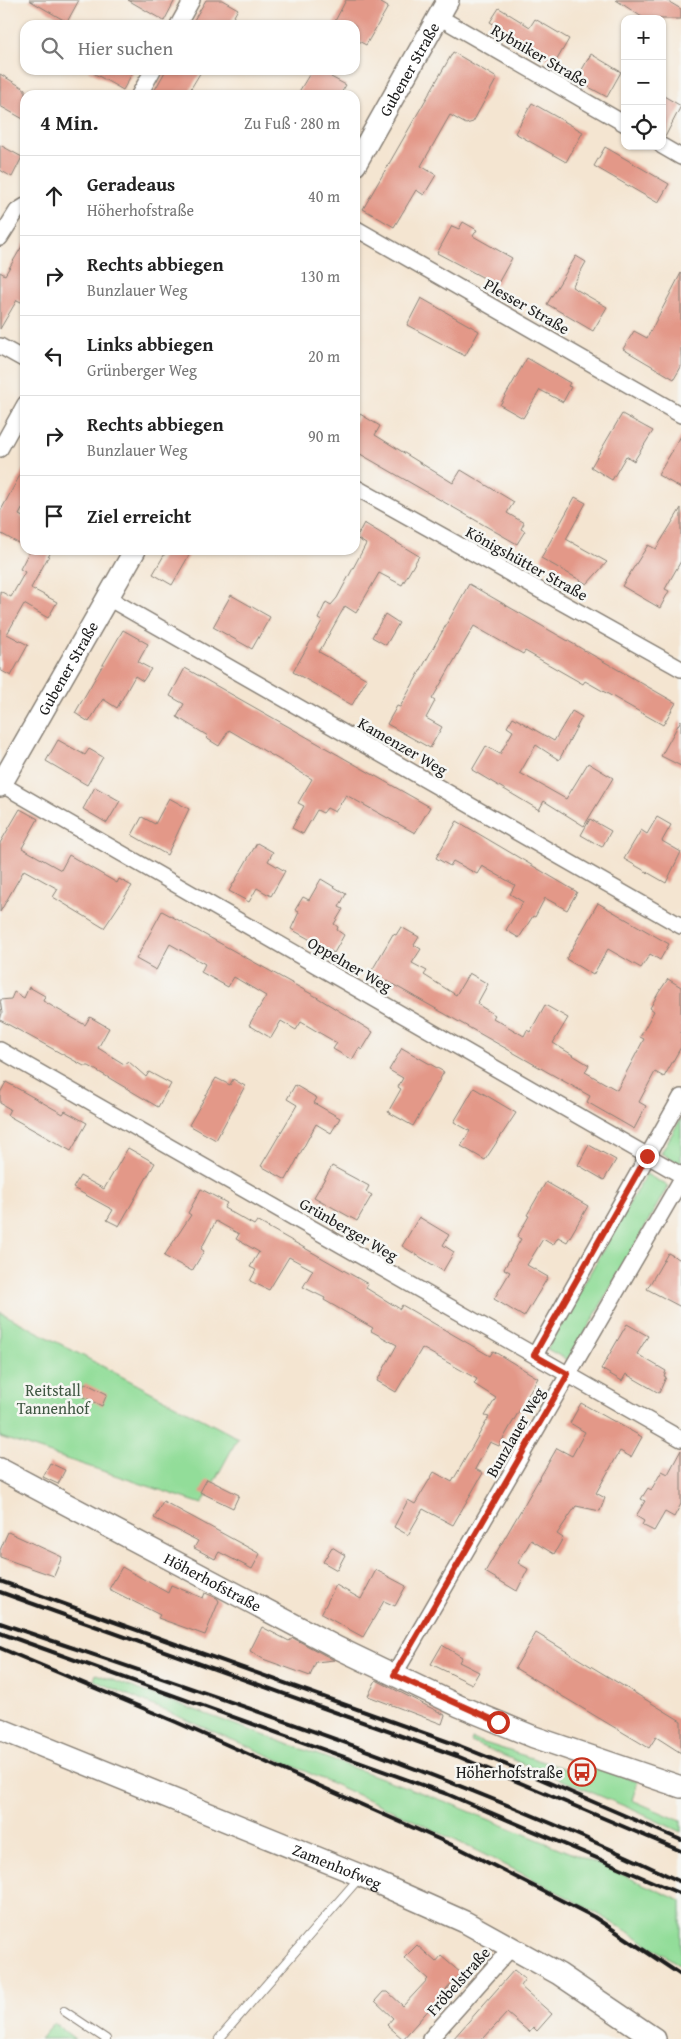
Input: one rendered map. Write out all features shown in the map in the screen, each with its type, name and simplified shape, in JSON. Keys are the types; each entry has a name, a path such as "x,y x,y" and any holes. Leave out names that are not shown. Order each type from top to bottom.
{"street":[{"path":"181,20 192,0"},
{"name":"Rybniker Straße","path":"443,8 621,121"},
{"name":"Gubener Straße","path":"360,155 443,8"},
{"path":"142,90 150,75"},
{"path":"666,148 681,157"},
{"path":"0,238 20,209"},
{"name":"Plesser Straße","path":"360,231 681,415"},
{"path":"0,346 20,357"},
{"path":"0,449 20,413"},
{"name":"Königshütter Straße","path":"360,490 681,669"},
{"name":"Gubener Straße","path":"1,785 132,555"},
{"name":"Kamenzer Weg","path":"108,598 681,926"},
{"name":"Oppelner Weg","path":"1,785 681,1175"},
{"name":"Grünberger Weg","path":"0,1050 681,1439"},
{"path":"534,1355 681,1097"},
{"name":"Bunzlauer Weg","path":"394,1675 681,1180"},
{"name":"Höherhofstraße","path":"0,1469 162,1556 394,1675 459,1706 534,1737 681,1787"},
{"name":"Zamenhofweg","path":"0,1729 362,1876 466,1922 574,1984 655,2039"},
{"name":"Fröbelstraße","path":"430,2039 512,1947"}],"lane":[{"path":"219,2039 362,1876"},
{"path":"64,2011 106,2039"}],"green space":[{"path":"681,1118 681,1165 661,1153"},
{"path":"646,1174 668,1186 569,1361 547,1349"},
{"name":"Reitstall Tannenhof","path":"0,1312 238,1438 202,1504 0,1437"},
{"path":"96,1674 444,1801 612,1870 681,1901 681,1966 607,1919 503,1864 335,1784 94,1680"},
{"path":"472,1739 591,1777 596,1767 638,1781 632,1800 681,1821 681,1832 629,1808 471,1742"},
{"path":"54,2023 75,2039 40,2039"}],"building":[{"path":"29,0 79,0 68,20 64,20"},
{"path":"128,0 175,0 165,20"},
{"path":"206,0 222,0 238,9 232,20 194,20"},
{"path":"346,0 376,0 388,7 366,45 360,42 360,20 336,20"},
{"path":"616,0 666,0 681,9 681,19 666,19 666,15 639,15"},
{"path":"499,8 530,27 535,19 569,39 555,63 521,44 522,41 490,22"},
{"path":"453,52 497,78 473,122 466,124 450,115 421,166 436,175 424,195 416,190 394,227 363,209"},
{"path":"591,54 621,72 607,97 576,80"},
{"path":"0,74 25,90 20,90 20,117 0,106"},
{"path":"97,75 131,75 123,90"},
{"path":"163,75 199,75 190,90 155,90"},
{"path":"309,75 332,75 331,77 346,85 343,90 300,90"},
{"path":"666,97 681,106 666,135"},
{"path":"532,103 583,132 566,162 515,133"},
{"path":"0,145 20,156 20,161 12,177 0,170"},
{"path":"605,147 669,184 658,203 594,166"},
{"path":"463,222 477,230 473,236 512,258 497,285 437,253 452,226 459,229"},
{"path":"20,250 20,302 17,300 0,329 0,272 5,275"},
{"path":"576,256 586,262 572,287 607,307 593,331 547,304"},
{"path":"681,273 681,367 674,379 623,349 634,331 647,338"},
{"path":"421,298 479,331 465,356 407,325"},
{"path":"527,358 570,383 568,386 571,387 563,402 540,390 523,418 500,405"},
{"path":"360,414 380,426 375,435 453,483 461,470 514,502 507,513 524,523 521,529 525,531 517,544 360,454"},
{"path":"622,414 653,431 634,461 626,456 612,480 591,467"},
{"path":"681,436 681,488 658,475"},
{"path":"20,475 20,544 0,533 0,512"},
{"path":"575,497 586,503 566,539 607,562 587,584 541,558"},
{"path":"681,508 681,561 665,589 669,591 660,608 622,586 648,545 656,549"},
{"path":"364,523 419,556 402,585 379,573 356,613 345,606 319,652 367,679 352,705 293,672 322,621 318,619 326,602 331,605 337,598 366,544 360,540 360,530"},
{"path":"27,555 49,555 31,588 57,602 48,618 24,604 7,634 28,645 11,676 0,670 0,591 11,597 25,572 20,569"},
{"path":"164,555 189,555 172,585 153,574"},
{"path":"469,584 676,703 663,725 585,681 583,684 525,651 523,654 474,626 432,699 435,701 426,718 442,727 430,748 387,724 397,706 400,707"},
{"path":"231,595 270,617 252,649 213,627"},
{"path":"385,614 399,623 386,645 372,637"},
{"path":"123,630 148,644 138,662 151,669 143,681 135,676 117,708 103,699 89,722 75,713"},
{"path":"185,668 430,807 415,833 346,795 335,812 327,808 323,813 317,810 303,834 292,828 304,806 298,803 312,779 229,730 219,746 206,738 208,736 177,717 184,704 170,696"},
{"path":"572,711 582,717 559,760 536,745 520,773 566,799 588,763 613,778 584,826 544,801 539,810 472,770 486,746 500,754 513,731 507,727 513,717 554,741"},
{"path":"681,720 681,766 661,756"},
{"path":"58,740 85,755 89,749 103,757 87,785 46,761"},
{"path":"95,787 120,801 107,823 83,809"},
{"path":"169,798 189,809 167,855 132,835 142,817 155,824"},
{"path":"20,809 38,819 22,848 61,870 69,855 117,883 119,879 132,886 104,928 53,897 58,889 24,870 0,912 0,843"},
{"path":"657,817 671,825 662,841 681,852 666,883 624,859 641,830 647,834"},
{"path":"590,819 611,831 602,847 581,835"},
{"path":"457,821 577,892 567,910 545,898 535,917 533,916 519,938 506,930 523,902 510,894 515,885 482,866 477,874 453,861 450,866 436,858"},
{"path":"257,843 273,852 268,861 285,871 271,896 257,888 249,902 229,891"},
{"path":"321,879 346,894 339,907 343,909 334,924 338,927 337,930 344,935 334,953 291,929 299,912 295,910 303,897 309,900"},
{"path":"598,903 669,944 660,960 650,954 641,968 608,949 593,975 566,959"},
{"path":"162,911 315,996 373,1032 362,1050 359,1048 352,1060 333,1049 337,1043 301,1022 296,1030 281,1021 271,1038 249,1025 266,996 234,977 228,987 201,972 205,964 170,944 156,970 136,959"},
{"path":"401,927 419,937 414,945 421,949 412,963 427,971 424,975 456,995 469,973 488,984 477,1004 495,1015 493,1018 524,1036 527,1030 530,1032 545,1005 568,1018 553,1043 589,1065 585,1072 617,1090 644,1039 640,1037 654,1011 650,1008 659,992 668,979 681,987 681,1047 664,1077 655,1072 639,1102 646,1106 634,1129 587,1102 590,1096 371,972 393,934 396,935"},
{"path":"29,987 45,996 43,1001 85,1025 90,1017 109,1028 98,1048 124,1064 128,1061 146,1077 149,1072 171,1084 158,1107 89,1066 84,1066 0,1020 2,1013 0,1000 11,999 14,992 24,998"},
{"path":"402,1048 444,1072 413,1126 388,1112 401,1089 398,1087 403,1078 389,1070"},
{"path":"216,1078 230,1085 233,1079 245,1086 216,1140 189,1125"},
{"path":"6,1082 63,1114 65,1111 87,1123 71,1151 7,1115 10,1109 0,1103 0,1093"},
{"path":"295,1085 317,1098 314,1103 340,1118 331,1133 316,1124 286,1180 261,1166 297,1105 287,1099"},
{"path":"474,1088 516,1113 485,1160 461,1146 470,1131 454,1122"},
{"path":"589,1145 616,1160 604,1180 578,1165"},
{"path":"128,1148 155,1163 119,1226 107,1220 113,1210 73,1188 80,1176 104,1189"},
{"path":"332,1166 369,1186 366,1192 372,1195 357,1221 314,1197"},
{"path":"546,1182 588,1206 567,1242 558,1237 553,1245 543,1239 527,1265 548,1277 524,1317 494,1299 510,1272 504,1269 521,1239 517,1237"},
{"path":"201,1189 227,1203 224,1208 254,1225 257,1221 368,1284 366,1288 400,1309 402,1305 490,1356 493,1351 538,1378 499,1446 490,1442 475,1469 483,1473 453,1525 423,1509 408,1535 394,1527 408,1500 415,1504 434,1472 452,1482 489,1417 485,1416 496,1398 474,1384 477,1379 422,1348 396,1392 377,1381 397,1345 371,1331 373,1328 324,1300 325,1298 303,1287 313,1270 289,1257 269,1290 250,1281 256,1270 250,1267 259,1252 236,1239 239,1234 216,1221 201,1249 204,1251 192,1271 164,1256 191,1215 188,1213"},
{"path":"419,1217 449,1235 443,1245 454,1252 443,1271 402,1246"},
{"path":"668,1253 681,1260 681,1307 647,1289"},
{"path":"627,1324 648,1336 637,1354 666,1371 664,1376 666,1377 659,1393 626,1374 622,1381 601,1369"},
{"path":"85,1383 107,1394 102,1406 79,1395"},
{"path":"581,1403 642,1437 631,1457 620,1451 596,1493 605,1498 600,1511 576,1506 557,1534 563,1538 554,1554 531,1540 518,1563 528,1569 517,1591 485,1572 557,1448 572,1456 585,1432 570,1423"},
{"path":"681,1450 681,1504 674,1517 665,1512 654,1531 642,1525 644,1521 636,1516 645,1501 641,1499 648,1488 651,1490 662,1471 668,1474"},
{"path":"50,1463 65,1470 58,1484 43,1477"},
{"path":"207,1479 239,1495 233,1508 200,1492"},
{"path":"163,1501 260,1554 252,1569 219,1552 215,1559 194,1548 198,1541 154,1518"},
{"path":"8,1532 62,1557 54,1576 0,1557 0,1550"},
{"path":"332,1547 345,1555 337,1570 323,1562"},
{"path":"122,1567 168,1593 171,1585 203,1598 205,1593 217,1598 219,1601 205,1635 158,1618 160,1615 109,1589"},
{"path":"376,1570 406,1586 395,1606 384,1601 363,1637 321,1614 336,1585 361,1599"},
{"path":"262,1627 289,1641 293,1638 334,1660 316,1662 310,1676 263,1659 250,1651"},
{"path":"536,1633 681,1721 681,1753 656,1737 649,1748 515,1668"},
{"path":"442,1645 462,1657 459,1662 479,1672 472,1684 431,1664"},
{"path":"376,1680 445,1715 442,1724 368,1696"},
{"path":"417,1945 436,1962 441,1956 461,1973 403,2039 387,2025 393,2018 375,2001 383,1992 388,1992 403,2006 428,1979 404,1958"},
{"path":"514,1970 525,1979 520,1986 552,2014 537,2031 533,2027 529,2032 507,2013 483,2039 453,2039"}],"railway":[{"path":"0,1581 460,1746 681,1840"},
{"path":"0,1592 457,1756 681,1851"},
{"path":"0,1623 345,1742 430,1774 599,1844 681,1882"},
{"path":"0,1633 447,1794 681,1894"},
{"path":"0,1648 176,1722 461,1849 594,1917 681,1975"}],"place":[{"name":"Höherhofstraße","path":"582,1772"}],"route":[{"path":"498,1722 394,1675 568,1374 534,1355 647,1156"}]}
